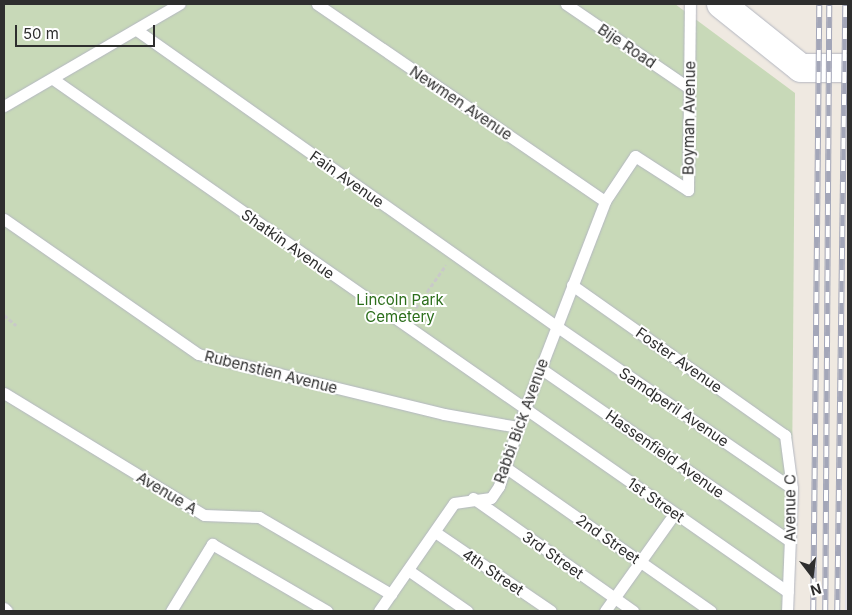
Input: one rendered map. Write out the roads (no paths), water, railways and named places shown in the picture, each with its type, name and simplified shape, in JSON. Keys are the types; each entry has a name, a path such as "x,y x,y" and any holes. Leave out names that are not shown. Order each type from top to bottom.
{"street":[{"path":"721,4 801,68 848,68"}],"lane":[{"path":"4,106 54,79 179,4"},
{"name":"Newmen Avenue","path":"317,4 605,201"},
{"name":"Bije Road","path":"566,4 689,88"},
{"name":"Boyman Avenue","path":"556,326 605,201 635,156 688,190 690,4"},
{"name":"Fain Avenue","path":"138,30 556,326"},
{"name":"Shatkin Avenue","path":"54,79 525,408"},
{"name":"Rubenstien Avenue","path":"4,219 198,354 444,414 518,426"},
{"name":"Foster Avenue","path":"572,285 785,435"},
{"name":"Rabbi Bick Avenue","path":"379,611 454,503 473,498 491,498 499,486 518,426 556,326"},
{"name":"Samdperil Avenue","path":"556,326 792,488"},
{"name":"Hassenfield Avenue","path":"540,368 790,541"},
{"name":"Avenue A","path":"4,393 204,516 259,517 391,594"},
{"name":"1st Street","path":"525,408 788,592"},
{"name":"Avenue C","path":"785,435 792,488 787,611"},
{"name":"2nd Street","path":"505,467 711,611"},
{"name":"3rd Street","path":"473,498 633,611"},
{"path":"605,611 674,513"},
{"name":"4th Street","path":"435,532 551,611"},
{"path":"171,611 212,544 327,611"},
{"path":"408,570 467,611"},
{"path":"4,608 7,611"}],"railway":[{"path":"813,611 819,4"},
{"path":"825,611 829,4"},
{"path":"837,611 845,4"}],"park label":[{"name":"Lincoln Park Cemetery","path":"400,308"}]}
